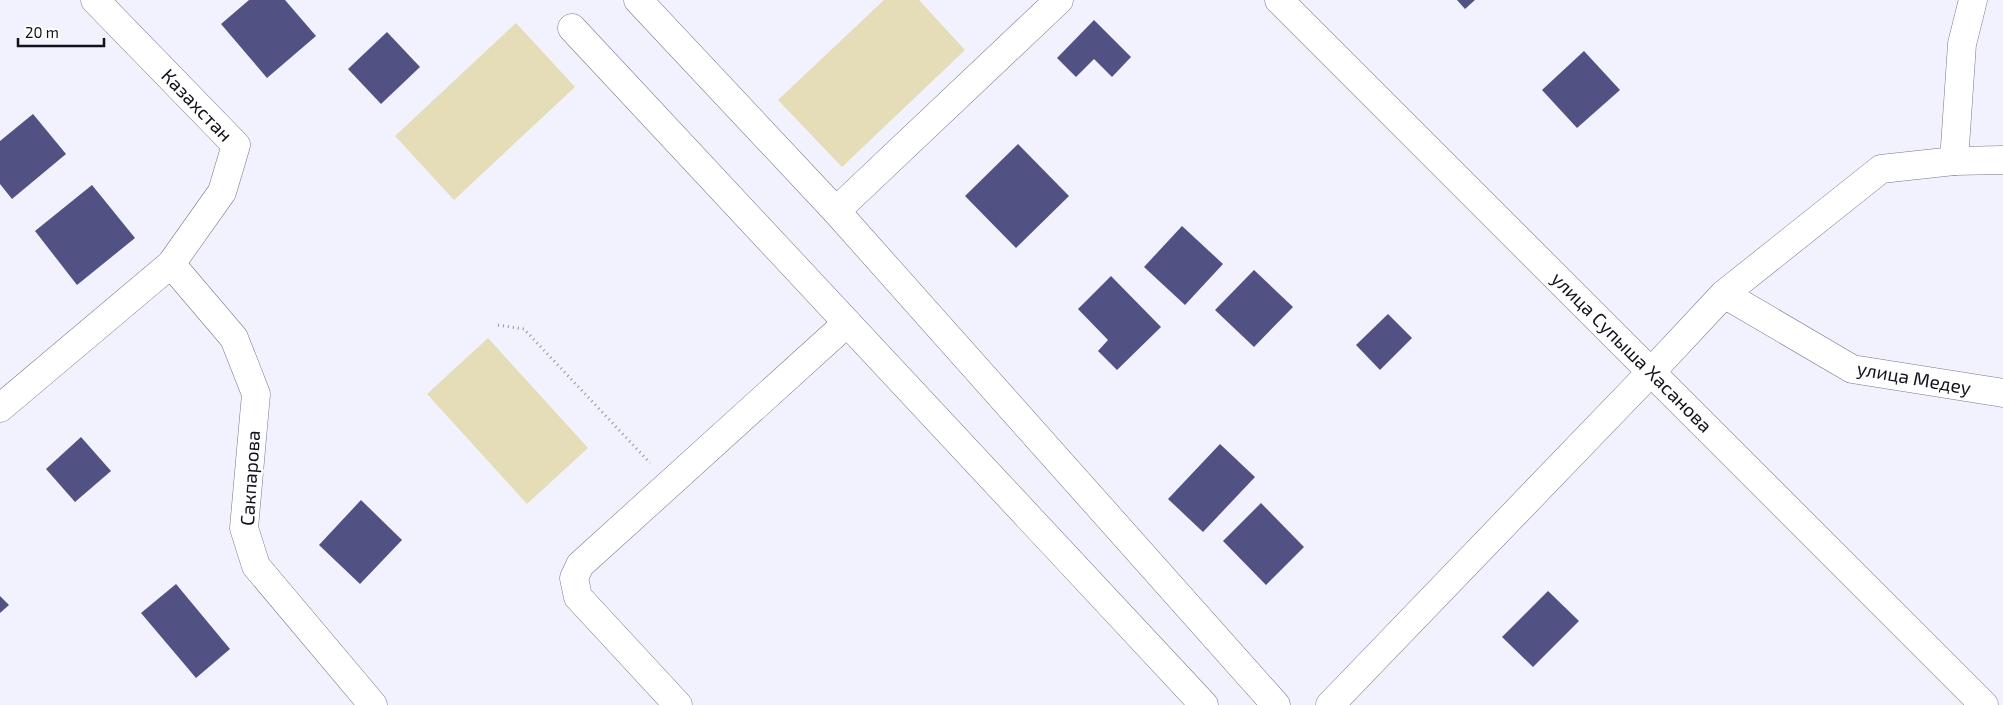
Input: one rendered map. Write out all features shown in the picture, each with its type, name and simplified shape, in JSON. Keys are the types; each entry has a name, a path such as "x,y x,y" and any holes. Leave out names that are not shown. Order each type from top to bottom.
{"street":[{"name":"Казахстан","path":"96,0 236,145 222,192 171,264"},
{"path":"638,0 836,211 1276,705"},
{"path":"836,211 1059,0"},
{"name":"улица Супыша Хасанова","path":"1279,0 1984,705"},
{"path":"1954,161 1962,44 1973,0"},
{"path":"572,28 1204,705"},
{"path":"1330,705 1724,294 1882,169 1954,161 2003,160"},
{"path":"0,408 171,264"},
{"name":"Сакпарова","path":"171,264 234,338 256,394 244,528 256,566 373,705"},
{"name":"улица Медеу","path":"1724,294 1852,369 2003,393"},
{"path":"678,705 578,597 574,578 580,565 847,323"}],"path":[{"path":"498,325 524,329 669,484"}],"shaded area":[{"path":"884,0 919,0 965,50 842,167 778,100"},
{"path":"516,23 575,87 454,200 395,136"},
{"path":"488,338 588,448 527,504 427,394"}],"building":[{"path":"249,0 285,0 316,36 267,78 221,24"},
{"path":"1457,0 1475,0 1465,9"},
{"path":"1094,20 1131,57 1112,77 1094,59 1076,77 1057,58"},
{"path":"387,32 420,67 381,104 348,69"},
{"path":"1584,51 1620,90 1577,128 1542,90"},
{"path":"33,114 66,154 12,199 0,184 0,141"},
{"path":"1018,144 1069,196 1016,248 965,196"},
{"path":"92,185 135,238 77,285 35,231"},
{"path":"1182,226 1223,264 1185,305 1144,267"},
{"path":"1254,270 1293,307 1254,347 1215,310"},
{"path":"1111,276 1161,327 1117,370 1098,351 1108,340 1078,309"},
{"path":"1388,314 1412,338 1380,370 1356,345"},
{"path":"81,437 111,471 75,502 46,469"},
{"path":"1220,444 1255,477 1203,532 1168,499"},
{"path":"361,500 402,540 360,584 319,545"},
{"path":"1261,503 1304,547 1266,585 1223,541"},
{"path":"176,584 230,649 196,678 141,613"},
{"path":"1548,591 1579,621 1533,667 1502,637"},
{"path":"0,596 9,605 0,613"}]}
